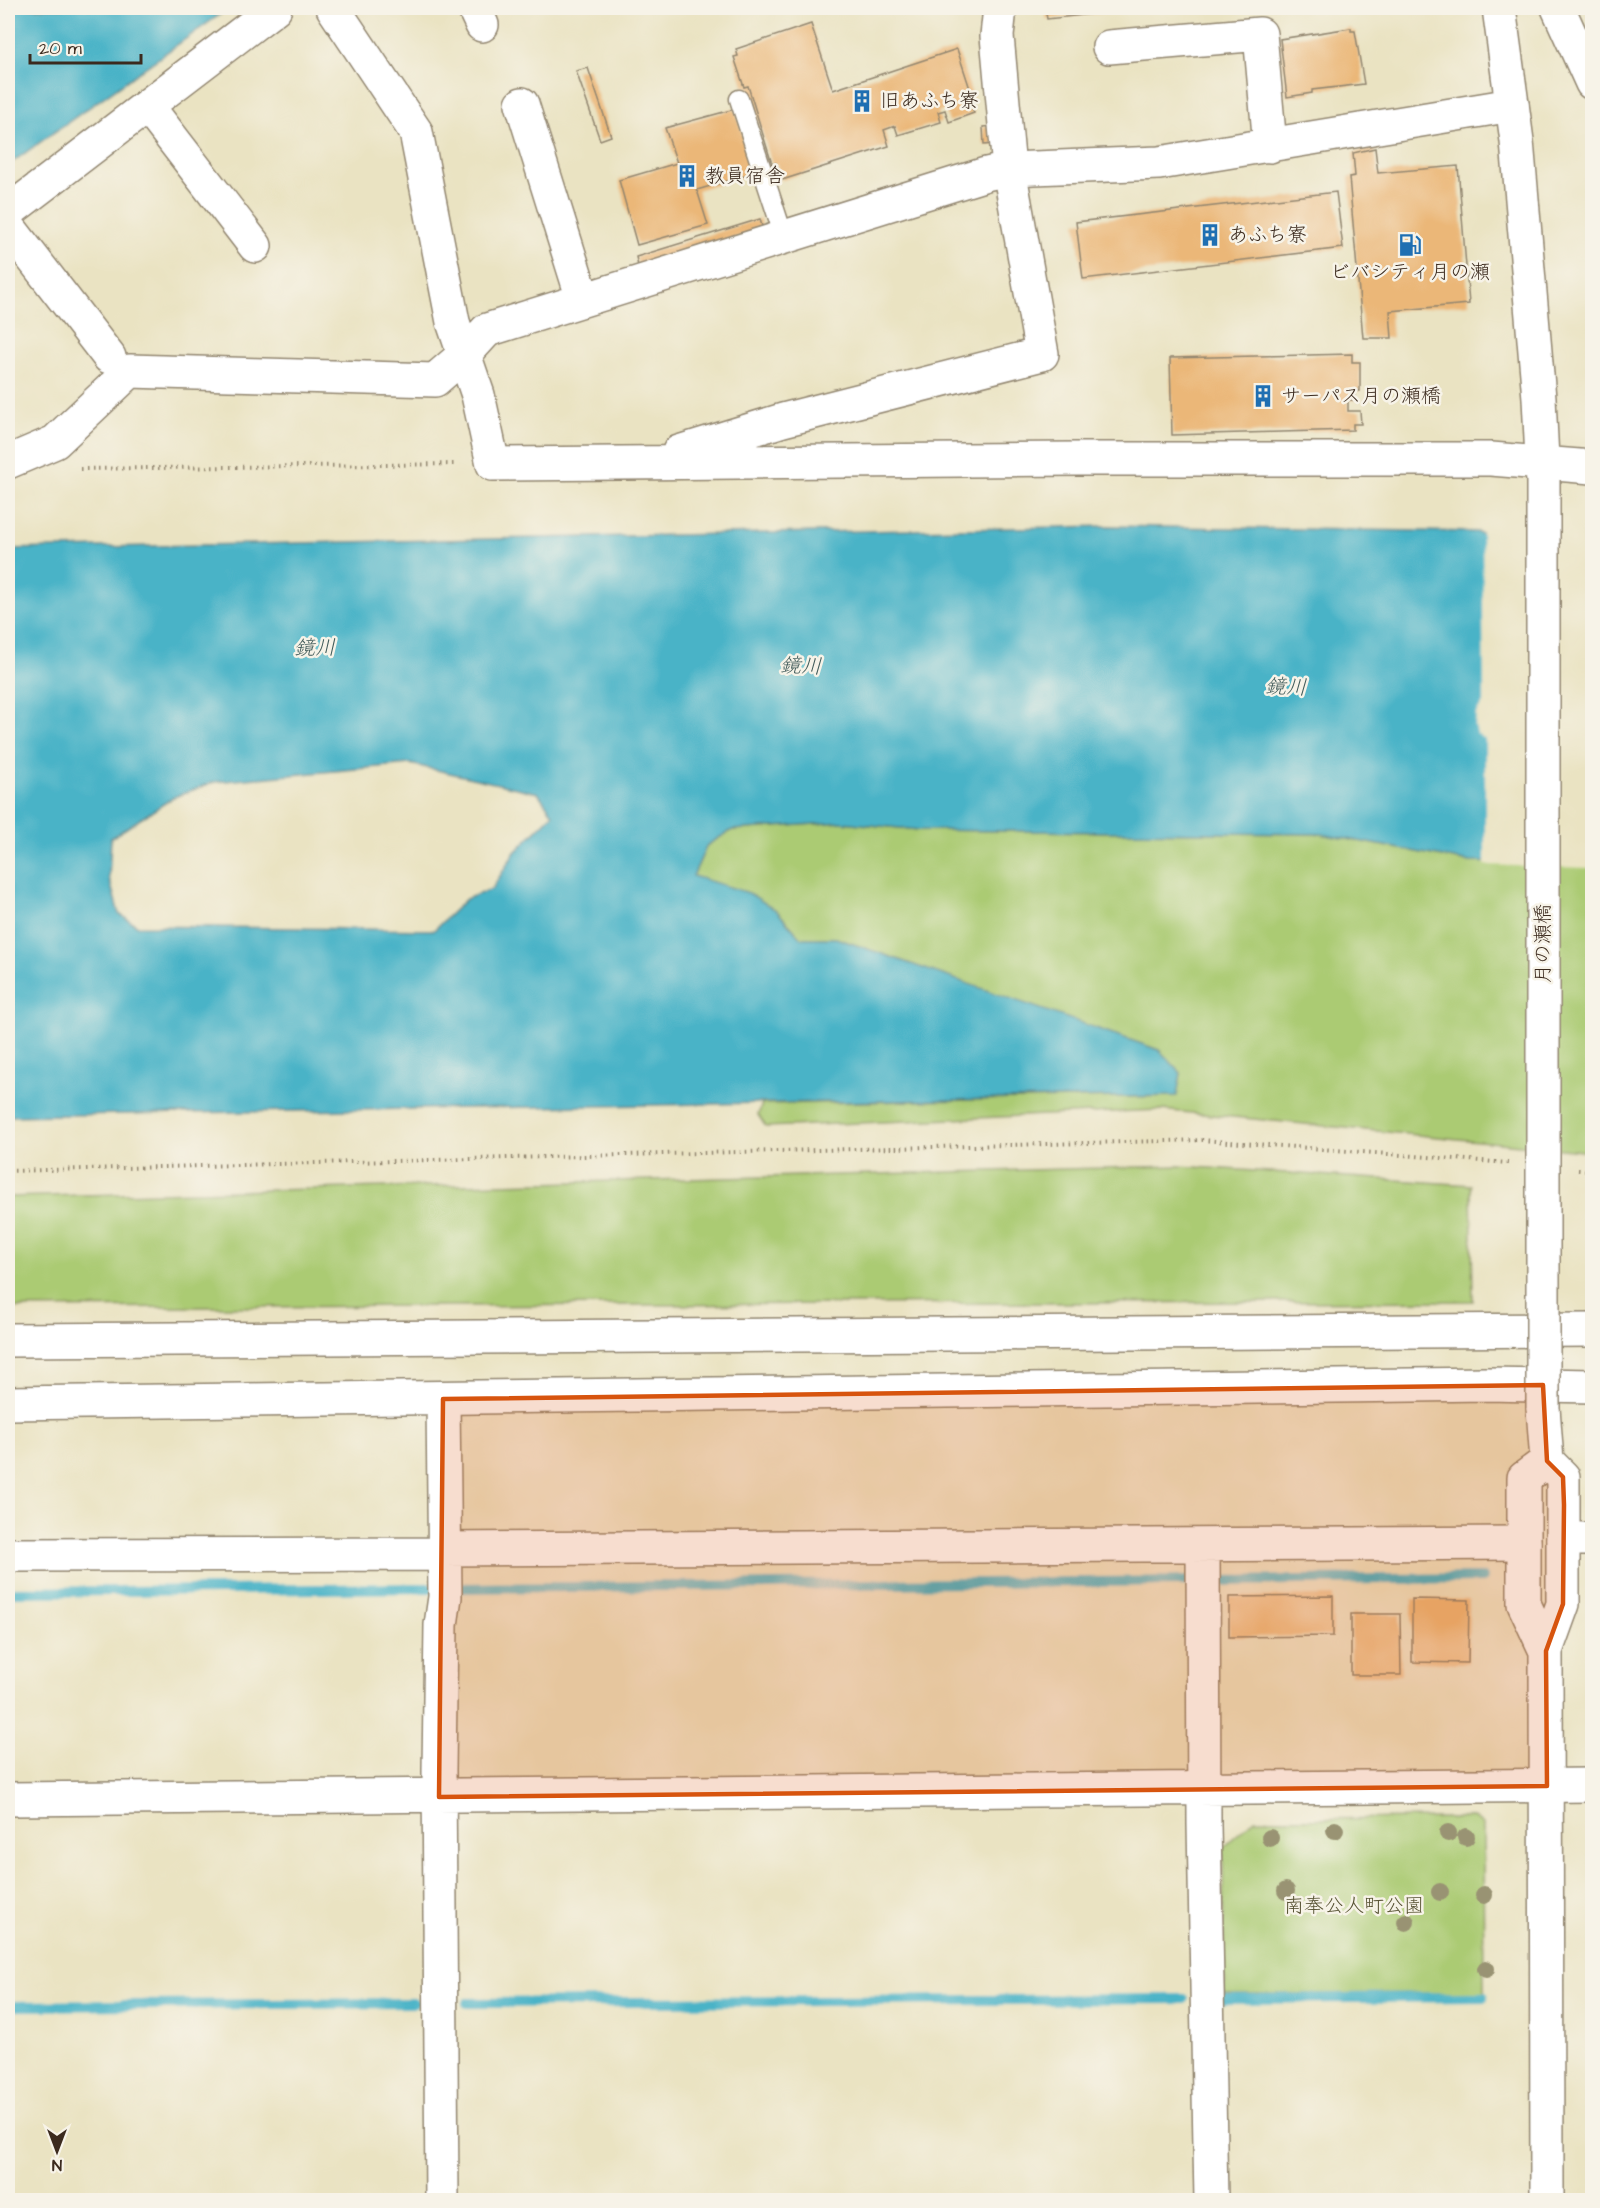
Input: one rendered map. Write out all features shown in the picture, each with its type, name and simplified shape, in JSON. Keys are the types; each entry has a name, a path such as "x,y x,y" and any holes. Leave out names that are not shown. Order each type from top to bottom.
{"street":[{"path":"8,212 275,8"},
{"path":"333,8 416,132 453,322 478,395 493,464 1080,459 1542,471 1593,467"},
{"path":"646,463 783,420 1042,354 1009,169 997,36 1000,8"},
{"name":"月の瀬橋","path":"1499,8 1512,105 1539,398 1542,471 1542,1408 1547,1461"},
{"path":"1558,8 1593,83"},
{"path":"1109,47 1260,34 1270,146"},
{"path":"522,104 583,299"},
{"path":"8,462 56,442 130,371 435,380 465,354 487,330 1009,169 1159,163 1512,105"},
{"path":"148,107 255,246"},
{"path":"8,226 109,357"},
{"path":"8,1340 1593,1330"},
{"path":"8,1403 443,1400 1486,1384 1593,1386"},
{"path":"442,2200 439,1797 445,1551 443,1400"},
{"path":"1546,1651 1524,1604 1524,1478 1547,1461 1563,1478 1578,1539 1563,1604 1546,1651 1547,2200"},
{"path":"8,1555 1524,1543"},
{"path":"1203,1545 1204,1790 1211,2200"},
{"path":"8,1799 439,1797 1593,1785"}],"lane":[{"path":"739,99 784,237"}],"path":[{"path":"78,469 493,464"},
{"path":"8,1171 1202,1140 1515,1163"},
{"path":"1570,1169 1593,1171"}],"highlighted area":[{"path":"1543,1385 1547,1461 1563,1477 1564,1505 1563,1604 1546,1651 1547,1786 439,1797 443,1399"}],"green space":[{"path":"842,822 919,830 1321,834 1470,862 1592,865 1592,1152 1161,1110 766,1127 758,1115 762,1104 1176,1096 1181,1073 1158,1050 836,938 801,938 776,910 693,876 707,845 732,830"},
{"path":"1179,1166 1471,1185 1473,1301 8,1308 8,1197"},
{"name":"南奉公人町公園","path":"1474,1818 1483,1825 1484,1993 1224,1994 1223,1847 1255,1819"}],"water":[{"path":"8,8 229,8 8,165"},
{"name":"鏡川","path":"1108,526 1477,532 1592,563 1592,865 1470,862 1321,834 919,830 842,822 732,830 707,845 693,876 749,893 776,910 801,938 836,938 1159,1050 1181,1073 1177,1096 8,1116 8,549","holes":["410,764 538,793 553,814 515,852 492,889 466,899 434,930 138,926 119,914 109,878 111,838 174,797 214,782"]}],"pier":[{"path":"1482,531 1592,560 1592,868 1485,865 1485,739 1477,734 1475,726 1476,713 1484,702"}],"building":[{"path":"1045,8 1138,8 1138,9 1047,19"},
{"name":"旧あふち寮","path":"811,24 833,90 957,49 974,101 969,102 974,113 949,122 945,110 938,112 941,122 898,135 895,126 884,130 889,146 782,180 776,163 772,164 748,86 744,87 734,57 738,56 736,49"},
{"path":"1351,28 1351,31 1355,31 1364,84 1312,90 1312,93 1287,97 1280,39"},
{"path":"588,68 611,136 600,140 576,71"},
{"name":"教員宿舎","path":"735,109 754,173 697,190 708,225 637,245 619,180 677,163 665,128"},
{"path":"993,126 994,144 984,145 983,127"},
{"path":"1375,148 1378,173 1458,166 1469,304 1390,311 1392,338 1363,338 1349,177 1355,176 1353,153"},
{"name":"あふち寮","path":"1336,192 1343,248 1083,279 1076,222"},
{"path":"760,219 763,230 638,266 636,257"},
{"name":"サーパス月の瀬橋","path":"1352,354 1352,362 1360,362 1360,391 1354,391 1355,400 1348,400 1348,411 1360,411 1361,424 1353,424 1353,430 1172,435 1170,358"},
{"path":"1333,1596 1333,1636 1229,1637 1229,1597"},
{"path":"1412,1599 1469,1600 1468,1663 1412,1662"},
{"path":"1351,1614 1400,1614 1401,1675 1351,1675"}],"waterway":[{"path":"1213,1581 1483,1578"},
{"path":"458,1588 1193,1581"},
{"path":"8,1592 430,1588"},
{"path":"1224,1999 1484,1997"},
{"path":"467,2003 1184,1999"},
{"path":"8,2006 414,2003"}],"place":[{"name":"旧あふち寮","path":"862,101"},
{"name":"教員宿舎","path":"687,176"},
{"name":"あふち寮","path":"1210,235"},
{"name":"ビバシティ月の瀬","path":"1410,245"},
{"name":"サーパス月の瀬橋","path":"1263,396"}]}
